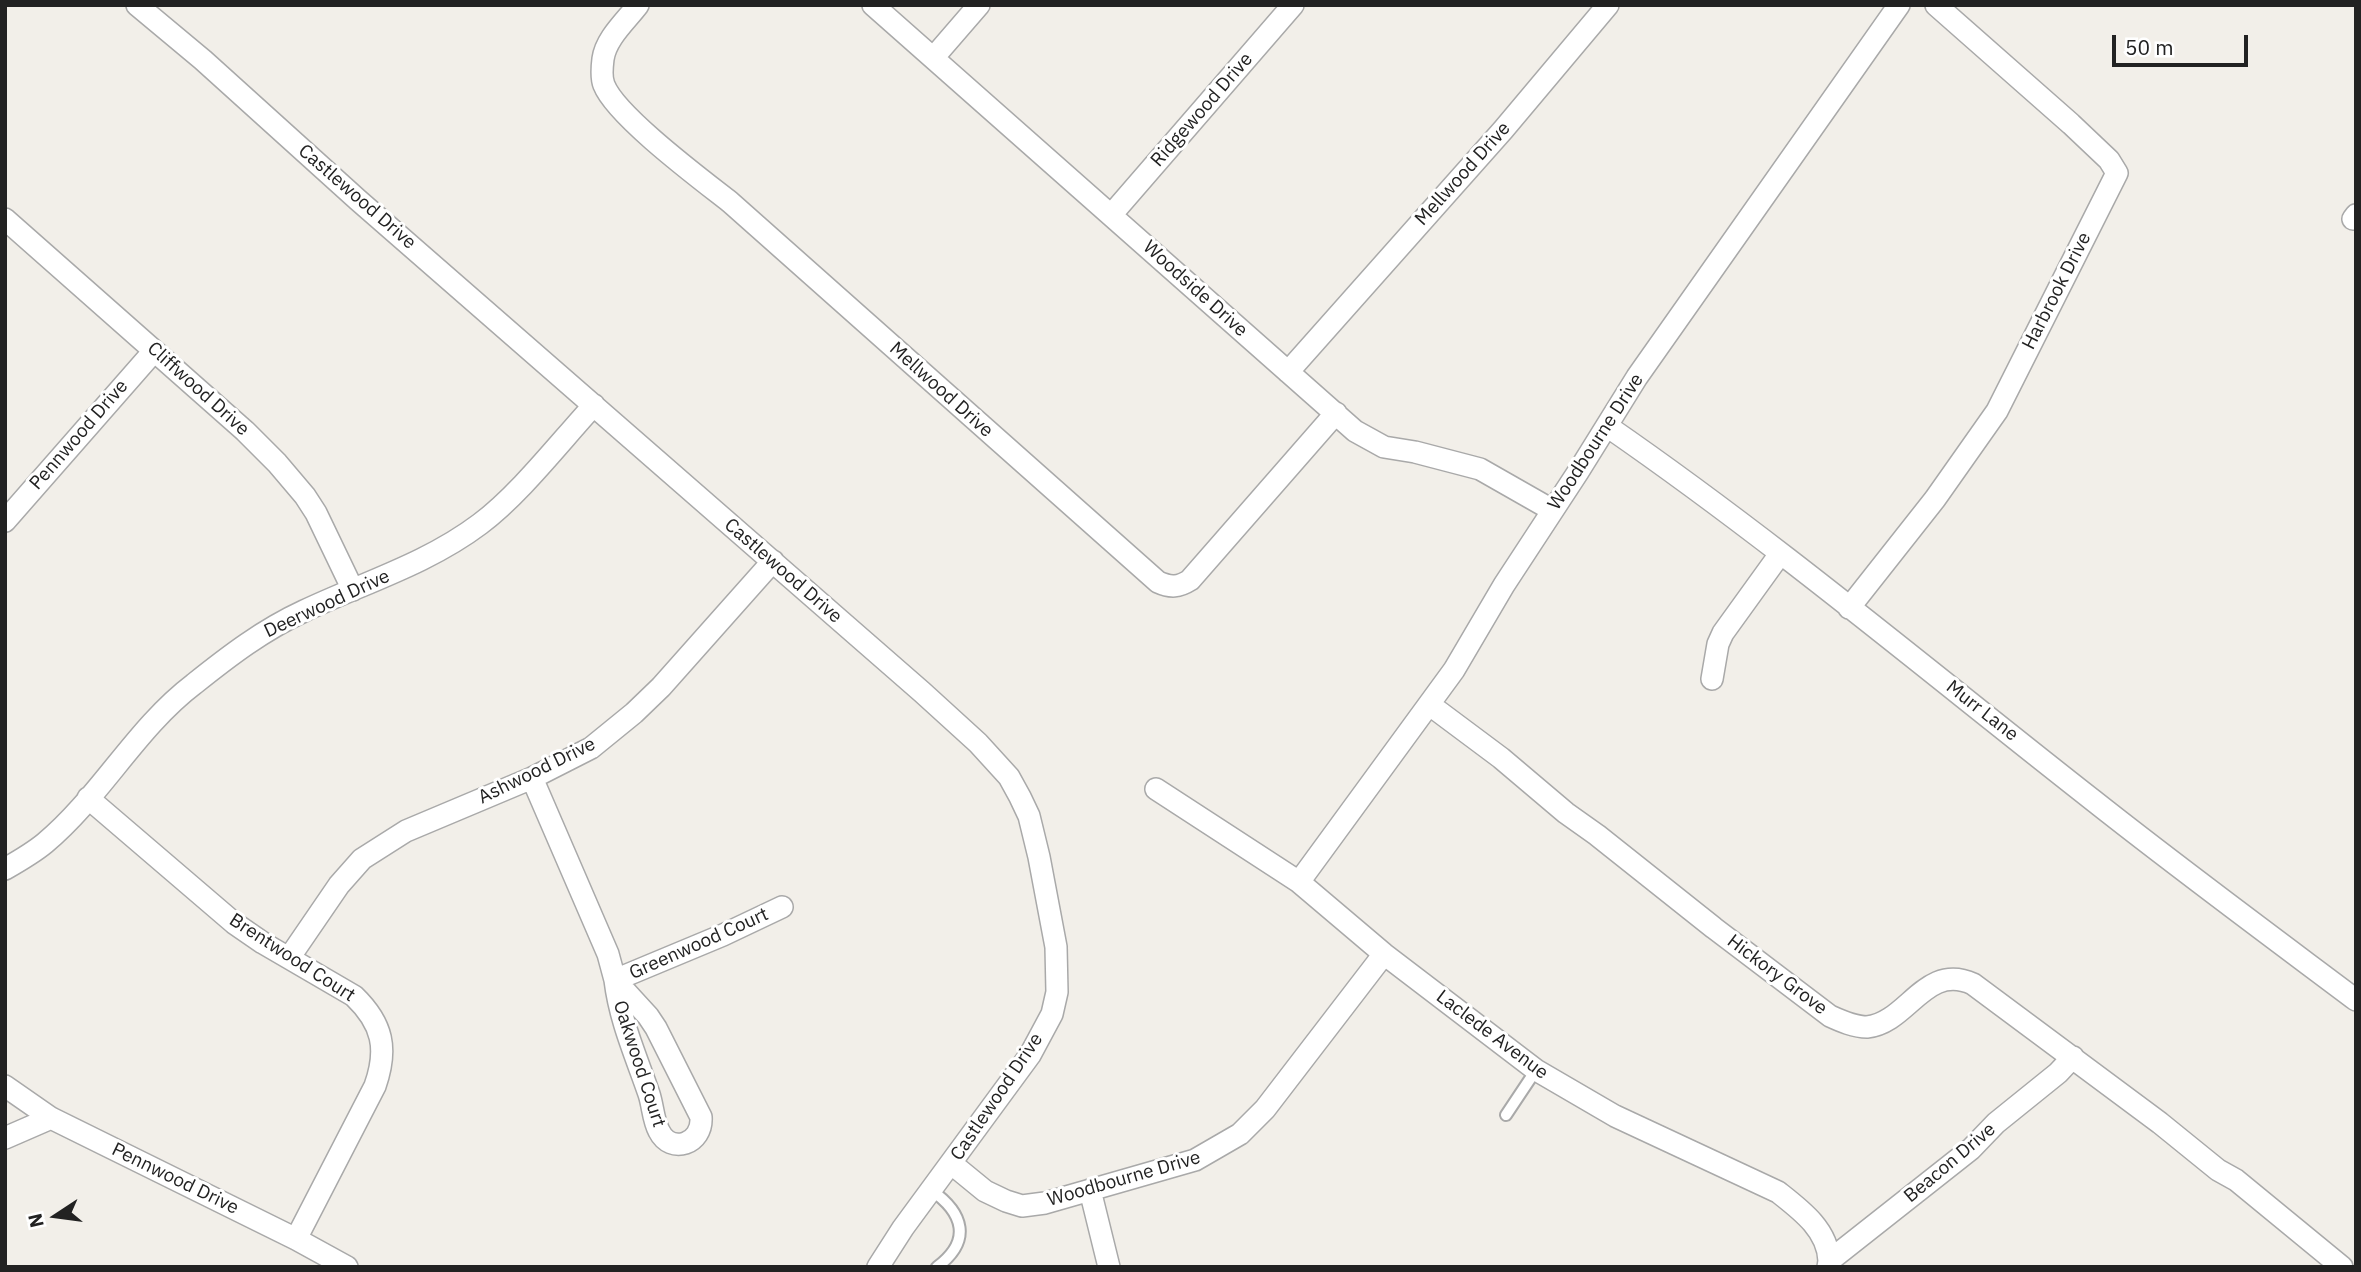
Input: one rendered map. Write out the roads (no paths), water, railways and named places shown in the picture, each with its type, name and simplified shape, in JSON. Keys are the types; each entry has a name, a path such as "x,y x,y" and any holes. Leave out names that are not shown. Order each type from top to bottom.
{"street":[{"name":"Castlewood Drive","path":"137,5 773,561 978,743 1009,777 1029,816 1056,947 1057,992 1052,1014 1030,1055 903,1228 878,1267"},
{"name":"Mellwood Drive","path":"638,5 610,41 603,56 604,84 610,96 684,167 751,220 1158,582 1172,587 1182,586 1191,580 1336,413"},
{"name":"Woodside Drive","path":"873,5 1355,431 1373,442 1480,469 1552,510"},
{"path":"934,57 979,5"},
{"name":"Ridgewood Drive","path":"1112,214 1293,5"},
{"name":"Mellwood Drive","path":"1288,372 1503,130 1608,5"},
{"name":"Woodbourne Drive","path":"1300,882 1454,670 1504,585 1636,377 1899,5"},
{"name":"Harbrook Drive","path":"1849,608 1935,499 1997,411 2118,173 2109,160 2071,124 1936,5"},
{"name":"Cliffwood Drive","path":"5,219 245,431 277,463 316,513 354,590"},
{"name":"Pennwood Drive","path":"5,521 155,351"},
{"name":"Deerwood Drive","path":"5,869 47,842 158,717 190,687 262,633 303,611 426,558 481,524 512,495 593,405"},
{"name":"Murr Lane","path":"1606,426 1656,460 1780,554 2093,800 2356,1000"},
{"path":"1712,679 1718,644 1723,633 1780,554"},
{"name":"Ashwood Drive","path":"289,958 339,885 362,859 406,831 532,778 591,748 661,687 773,561"},
{"name":"Hickory Grove","path":"1430,705 1830,1016 1847,1024 1866,1027 1880,1023 1937,982 1962,979 1973,984 2073,1057 2218,1170 2236,1180 2342,1267"},
{"name":"Oakwood Court","path":"532,778 608,954 615,980 618,1009 650,1097 659,1133 666,1140 677,1144 688,1143 696,1137 701,1128 701,1117 656,1028 615,980"},
{"name":"Laclede Avenue","path":"1156,789 1300,882 1384,954 1536,1070 1615,1116 1779,1192 1799,1208 1821,1233 1827,1245 1828,1264"},
{"name":"Brentwood Court","path":"88,798 234,923 354,996 366,1008 381,1037 381,1070 367,1103 296,1239"},
{"name":"Greenwood Court","path":"615,980 723,936 782,907"},
{"name":"Woodbourne Drive","path":"952,1164 985,1191 1022,1206 1045,1203 1195,1160 1210,1153 1240,1135 1265,1110 1384,954"},
{"name":"Beacon Drive","path":"1828,1264 1971,1149 1996,1123 2058,1073 2073,1057"},
{"name":"Pennwood Drive","path":"5,1086 51,1118 347,1267"},
{"path":"5,1125 51,1118"},
{"path":"5,1138 51,1118"},
{"path":"1090,1190 1109,1267"}],"lane":[{"path":"1506,1115 1536,1070"},
{"path":"931,1190 948,1201 959,1222 960,1238 951,1257 937,1267"}]}
